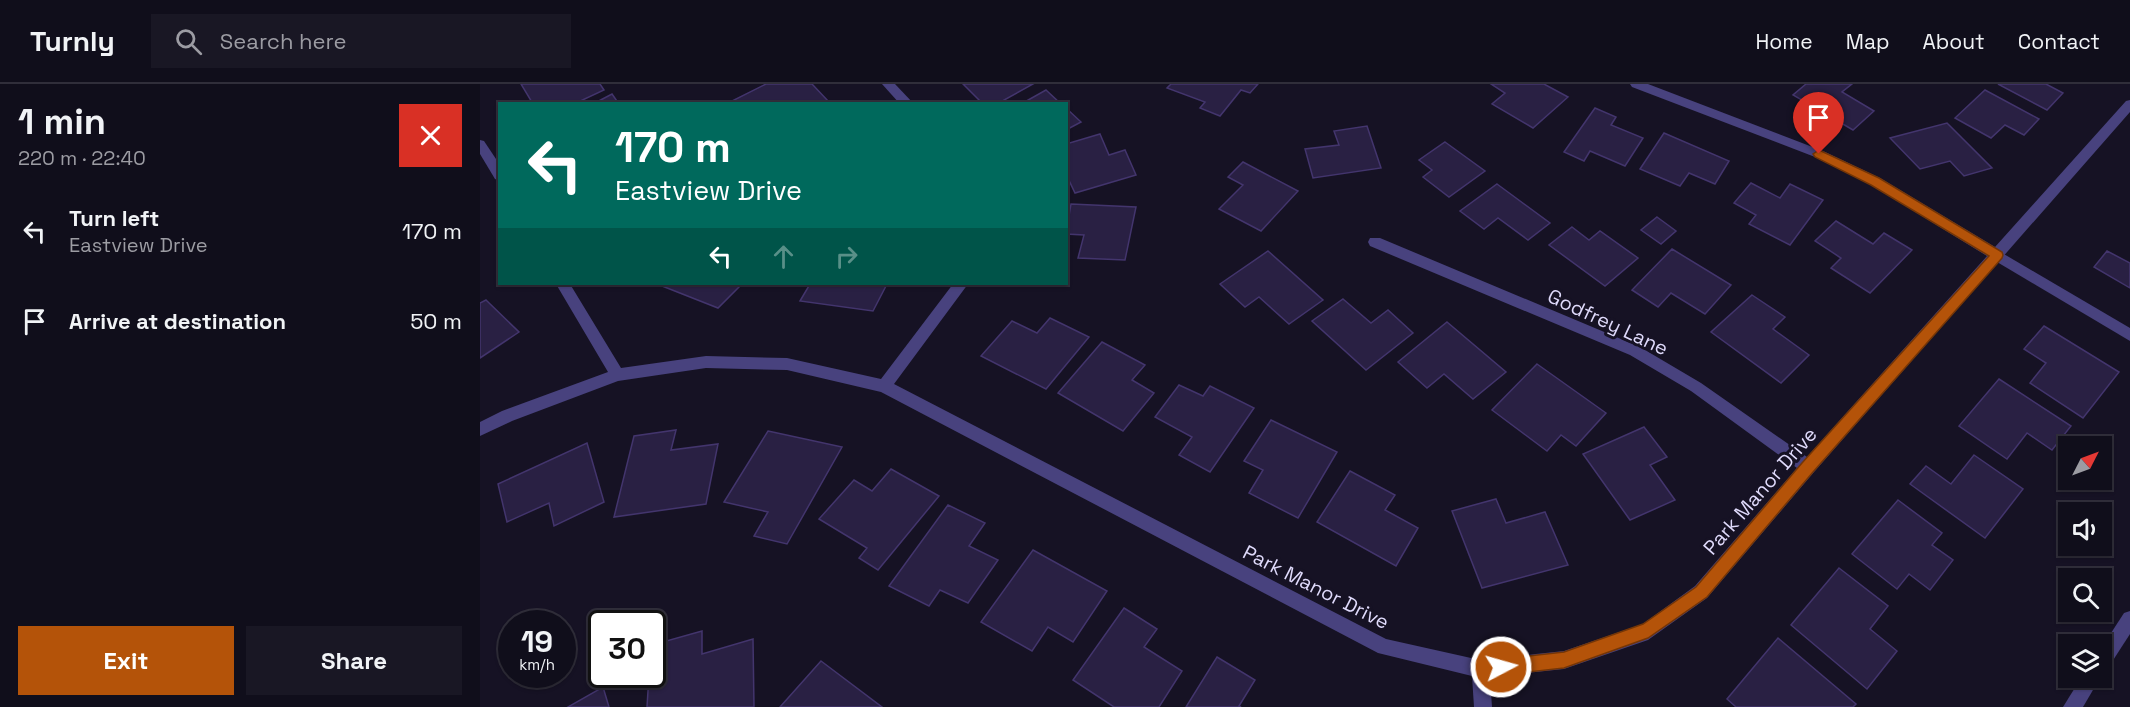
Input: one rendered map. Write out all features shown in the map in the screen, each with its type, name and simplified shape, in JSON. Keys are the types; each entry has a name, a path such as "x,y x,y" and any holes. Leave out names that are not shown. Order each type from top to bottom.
{"street":[{"path":"888,84 906,102"},
{"path":"1636,84 1819,154 1875,182 2130,334"},
{"name":"Park Manor Drive","path":"480,429 507,416 616,375 706,362 787,364 884,386 1384,647 1480,669 1564,660 1648,630 1701,592 1808,467 2130,104"},
{"path":"481,147 498,173"},
{"name":"Godfrey Lane","path":"1375,242 1635,351 1696,387 1808,467"},
{"path":"564,285 616,375"},
{"path":"884,386 960,285"},
{"path":"2112,647 2130,619"},
{"path":"1480,669 1483,707"},
{"path":"2072,707 2084,688"}],"building":[{"path":"521,84 600,84 604,90 578,102 532,102"},
{"path":"766,84 812,84 829,102 733,102"},
{"path":"963,84 1033,84 1001,102 981,102"},
{"path":"1171,84 1258,84 1250,93 1241,90 1220,116 1200,108 1205,102 1167,88"},
{"path":"1491,84 1544,84 1568,97 1533,128 1492,104 1505,93"},
{"path":"1806,84 1852,84 1842,92 1874,111 1853,130 1793,95"},
{"path":"1998,84 2046,84 2063,93 2047,110"},
{"path":"1046,90 1059,102 1025,102"},
{"path":"1985,90 2039,119 2024,135 2005,125 1991,138 1955,118"},
{"path":"612,94 618,102 597,102"},
{"path":"1595,108 1616,117 1611,125 1643,138 1625,166 1590,151 1584,161 1564,152"},
{"path":"1068,110 1081,122 1068,129"},
{"path":"1947,123 1992,168 1964,176 1950,161 1920,169 1890,138"},
{"path":"1367,126 1381,168 1313,178 1305,149 1339,145 1334,131"},
{"path":"1664,133 1729,161 1715,184 1689,173 1680,186 1640,169"},
{"path":"1100,134 1109,155 1125,150 1136,175 1075,193 1068,178 1068,143"},
{"path":"1445,142 1485,171 1449,197 1423,177 1432,170 1419,160"},
{"path":"1243,162 1298,191 1261,231 1219,209 1243,185 1228,177"},
{"path":"1751,183 1780,198 1790,184 1823,200 1790,245 1749,224 1756,215 1734,203"},
{"path":"1497,184 1550,223 1528,240 1498,218 1484,229 1460,211"},
{"path":"1071,204 1136,207 1125,260 1078,258 1084,235 1068,234"},
{"path":"1657,217 1676,231 1661,244 1641,230"},
{"path":"1836,221 1873,244 1884,233 1912,250 1870,293 1831,268 1841,258 1815,241"},
{"path":"1572,227 1589,240 1600,231 1638,258 1605,286 1549,245"},
{"path":"1672,249 1731,285 1705,314 1671,293 1658,307 1632,290"},
{"path":"1268,251 1323,300 1289,324 1259,297 1245,307 1220,284"},
{"path":"2107,251 2130,263 2130,288 2094,267"},
{"path":"660,285 741,285 718,308"},
{"path":"809,285 886,285 873,311 800,301"},
{"path":"1752,295 1785,317 1773,329 1809,355 1781,383 1711,332"},
{"path":"1343,299 1371,323 1388,310 1413,333 1366,370 1312,321"},
{"path":"486,300 519,332 480,358 480,303"},
{"path":"1050,318 1089,337 1046,389 981,356 1012,321 1037,333"},
{"path":"1447,322 1506,372 1473,399 1444,374 1427,388 1398,362"},
{"path":"2044,326 2119,372 2083,418 2030,383 2046,363 2024,349"},
{"path":"1102,342 1145,365 1132,380 1154,393 1123,431 1058,393"},
{"path":"1537,364 1606,413 1576,446 1561,435 1547,451 1492,410"},
{"path":"1999,379 2071,426 2063,436 2058,436 2058,442 2052,450 2027,433 2007,459 1959,426"},
{"path":"1179,385 1203,396 1210,386 1254,408 1210,472 1179,455 1192,437 1155,417"},
{"path":"1271,420 1337,452 1298,518 1249,493 1263,470 1244,461"},
{"path":"1644,427 1667,457 1650,465 1675,500 1630,520 1583,454"},
{"path":"676,430 671,450 718,444 706,504 614,517 634,436"},
{"path":"768,431 842,447 787,544 754,536 768,512 724,502"},
{"path":"587,443 604,502 554,526 549,503 507,522 498,484"},
{"path":"1974,455 2023,489 1985,538 1910,484 1926,466 1951,484"},
{"path":"891,469 939,496 878,570 859,558 867,548 819,519 854,480 872,491"},
{"path":"1350,471 1395,495 1385,510 1418,528 1396,566 1317,522"},
{"path":"1496,499 1506,523 1545,512 1568,565 1482,588 1452,511"},
{"path":"1898,500 1942,533 1932,545 1953,560 1930,590 1909,574 1897,589 1852,554"},
{"path":"948,505 985,523 969,546 998,560 968,603 940,590 929,606 889,586"},
{"path":"1033,550 1107,591 1073,642 1048,627 1032,651 981,622"},
{"path":"1839,568 1888,606 1870,629 1897,651 1867,689 1791,625"},
{"path":"1124,608 1157,629 1144,647 1182,671 1159,707 1114,707 1073,680"},
{"path":"702,631 702,654 753,639 754,707 647,707 648,688 666,688 666,641"},
{"path":"1778,638 1856,704 1853,707 1736,707 1727,699"},
{"path":"1217,657 1255,680 1239,706 1241,707 1186,707"},
{"path":"821,661 882,707 780,707"},
{"path":"603,688 609,707 568,707"}],"route":[{"path":"1501,667 1564,660 1648,630 1701,592 1808,467 1997,255 1875,182 1819,154"}]}
